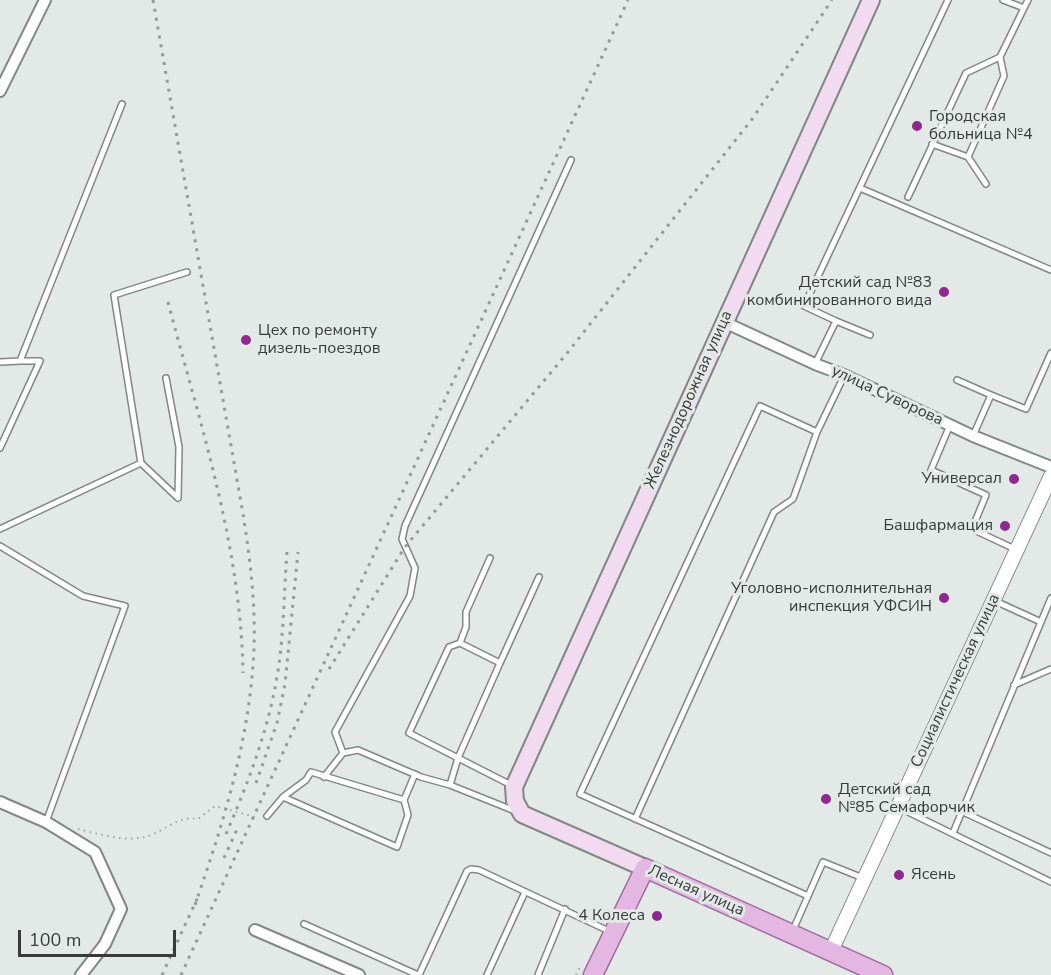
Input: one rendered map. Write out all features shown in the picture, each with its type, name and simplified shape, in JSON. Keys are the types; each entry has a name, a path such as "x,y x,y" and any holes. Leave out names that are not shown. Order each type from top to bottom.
{"main road":[{"name":"Железнодорожная улица","path":"517,801 724,322 871,0"},
{"name":"Лесная улица","path":"517,801 645,868 883,975"},
{"path":"593,975 645,868"}],"street":[{"path":"0,91 45,0"},
{"name":"улица Суворова","path":"724,322 973,436 1051,467"},
{"name":"Социалистическая улица","path":"831,951 1051,476"},
{"path":"0,802 46,822 95,852 121,909 105,944 81,975"},
{"path":"255,930 359,975"}],"lane":[{"path":"870,335 804,306 948,0"},
{"path":"1003,0 1023,8"},
{"path":"968,157 1004,76 1000,57 1028,0"},
{"path":"908,197 966,73 1000,57"},
{"path":"20,361 122,104"},
{"path":"932,144 968,157 986,184"},
{"path":"343,753 335,732 410,596 415,568 402,539 405,526 571,160"},
{"path":"860,188 1051,270"},
{"path":"166,378 179,447 178,498 141,464 114,295 187,272"},
{"path":"815,364 836,321"},
{"path":"957,380 1026,409 1051,353"},
{"path":"0,362 40,361 0,448"},
{"path":"635,819 774,512 793,499 818,432 844,375"},
{"path":"973,436 991,395"},
{"path":"808,897 580,794 760,406 818,432"},
{"path":"950,425 931,470 986,495 972,530 1017,550"},
{"path":"0,529 141,464"},
{"path":"0,546 83,596 125,606 46,822"},
{"path":"460,643 466,627 466,612 490,558"},
{"path":"450,785 458,758 539,577"},
{"path":"953,833 960,811 1051,598"},
{"path":"993,600 1041,622"},
{"path":"500,663 460,643 449,647 409,733 458,758 517,801"},
{"path":"1014,685 1051,669"},
{"path":"324,777 343,753 358,750 415,774 517,801"},
{"path":"267,816 283,797 306,780 311,772 324,777 331,776 404,800"},
{"path":"283,797 397,847 408,815 404,800 415,774"},
{"path":"898,808 1051,882"},
{"path":"960,811 1051,852"},
{"path":"791,934 823,862 864,878"},
{"path":"304,924 418,975 467,872 471,869 479,870 612,932"},
{"path":"487,975 525,892"},
{"path":"538,975 565,909"}],"path":[{"path":"68,827 114,838 145,837 188,817 198,819 215,806 261,819 267,816"}],"railway":[{"path":"153,0 243,514 254,608 253,665 245,727 224,817 195,905"},
{"path":"181,975 628,0"},
{"path":"329,669 405,547 568,352 753,118 832,0"},
{"path":"168,302 227,532 241,626 243,673"},
{"path":"226,834 257,754 274,692 282,641 287,552"},
{"path":"256,783 277,723 285,684 298,552"},
{"path":"224,858 239,825"},
{"path":"162,975 198,897"}],"place":[{"name":"Городская больница №4","path":"917,126"},
{"name":"Детский сад №83 комбинированного вида","path":"944,292"},
{"name":"Цех по ремонту дизель-поездов","path":"246,340"},
{"name":"Универсал","path":"1014,479"},
{"name":"Башфармация","path":"1005,526"},
{"name":"Уголовно-исполнительная инспекция УФСИН","path":"944,598"},
{"name":"Детский сад №85 Семафорчик","path":"826,799"},
{"name":"Ясень","path":"899,875"},
{"name":"4 Колеса","path":"657,916"}]}
